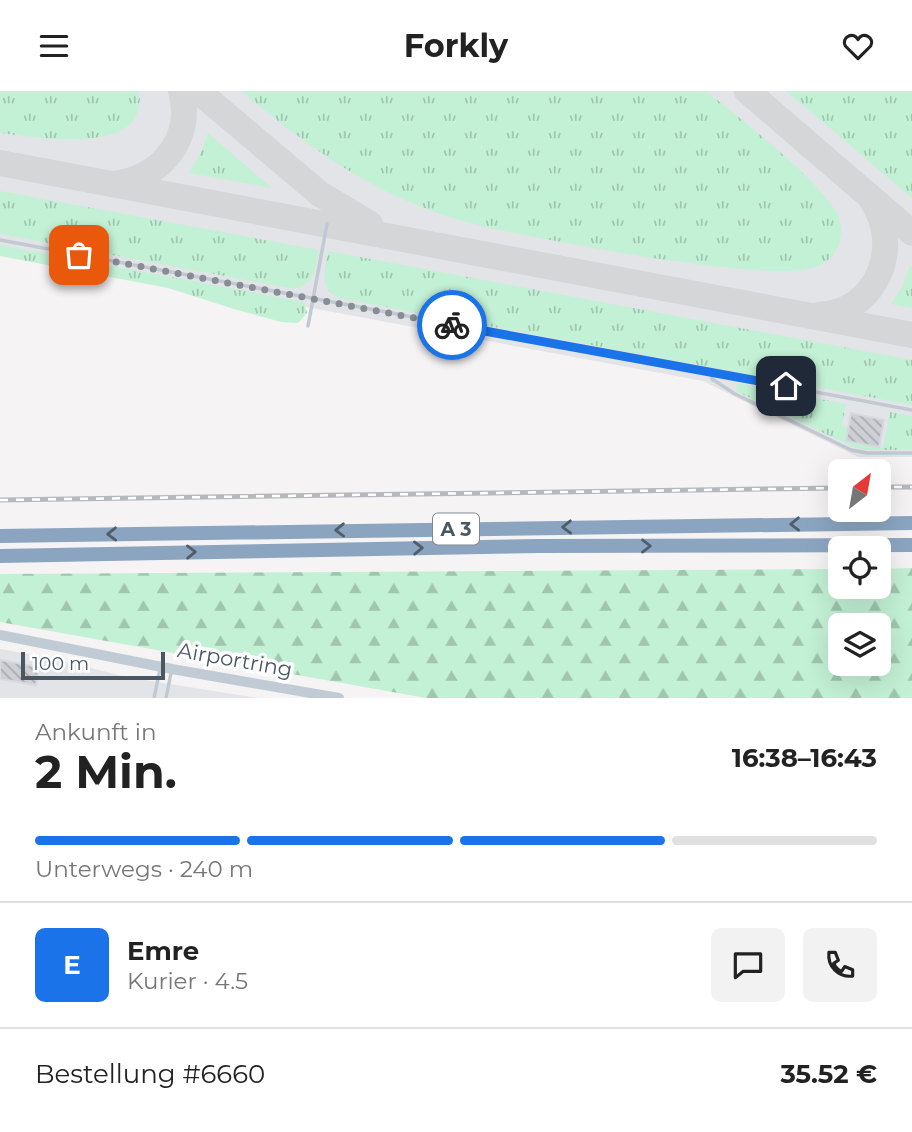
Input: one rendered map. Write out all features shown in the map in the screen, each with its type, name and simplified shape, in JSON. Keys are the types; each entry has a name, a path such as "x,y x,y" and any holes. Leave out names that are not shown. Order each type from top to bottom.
{"highway":[{"name":"A 3","path":"0,536 912,523"},
{"name":"A 3","path":"0,555 539,546 912,545"}],"street":[{"name":"Airportring","path":"0,635 166,668 339,698"}],"lane":[{"path":"308,326 327,224"},
{"path":"0,240 912,410"},
{"path":"711,372 712,379 735,394 851,450 867,453 912,453"},
{"path":"154,698 166,668"},
{"path":"166,668 166,698"}],"shaded area":[{"path":"0,91 912,91 912,457 858,457 703,381 0,250"},
{"path":"0,649 56,659 126,677 257,698 0,698"}],"green space":[{"path":"0,91 139,91 138,112 127,126 110,135 88,139 39,138 0,133"},
{"path":"241,91 706,91 779,151 818,188 839,218 840,239 835,252 825,263 794,271 766,271 634,255 478,225 432,211 355,175 308,144"},
{"path":"786,91 912,91 912,198"},
{"path":"208,133 272,188 189,173"},
{"path":"0,191 319,250 313,275 306,283 294,289 0,234"},
{"path":"0,245 304,302 307,313 298,323 281,322 168,288 0,256"},
{"path":"328,251 912,360 912,405 339,298 328,290 324,278"},
{"path":"910,265 912,308 891,304 903,285"},
{"path":"737,383 846,404 842,426 848,427 846,441 883,448 890,412 912,416 912,450 863,450 851,446 736,391"},
{"path":"912,568 912,698 426,698 0,622 0,574 828,569 828,599 891,599 891,569"}],"building":[{"path":"851,413 884,420 879,447 846,441"},
{"path":"0,660 39,667 36,685 0,679"}],"taxiway":[{"path":"119,183 149,172 171,151 179,138 183,123 181,91"},
{"path":"198,91 320,194 370,224"},
{"path":"747,91 912,233"},
{"path":"0,163 912,335"},
{"path":"819,315 839,311 856,303 869,290 879,274 885,238 881,219 872,201"}],"railway":[{"path":"891,487 912,487"},
{"path":"0,500 828,488"}],"way so far":[{"path":"79,255 452,325"}],"route":[{"path":"452,325 786,386"}]}
